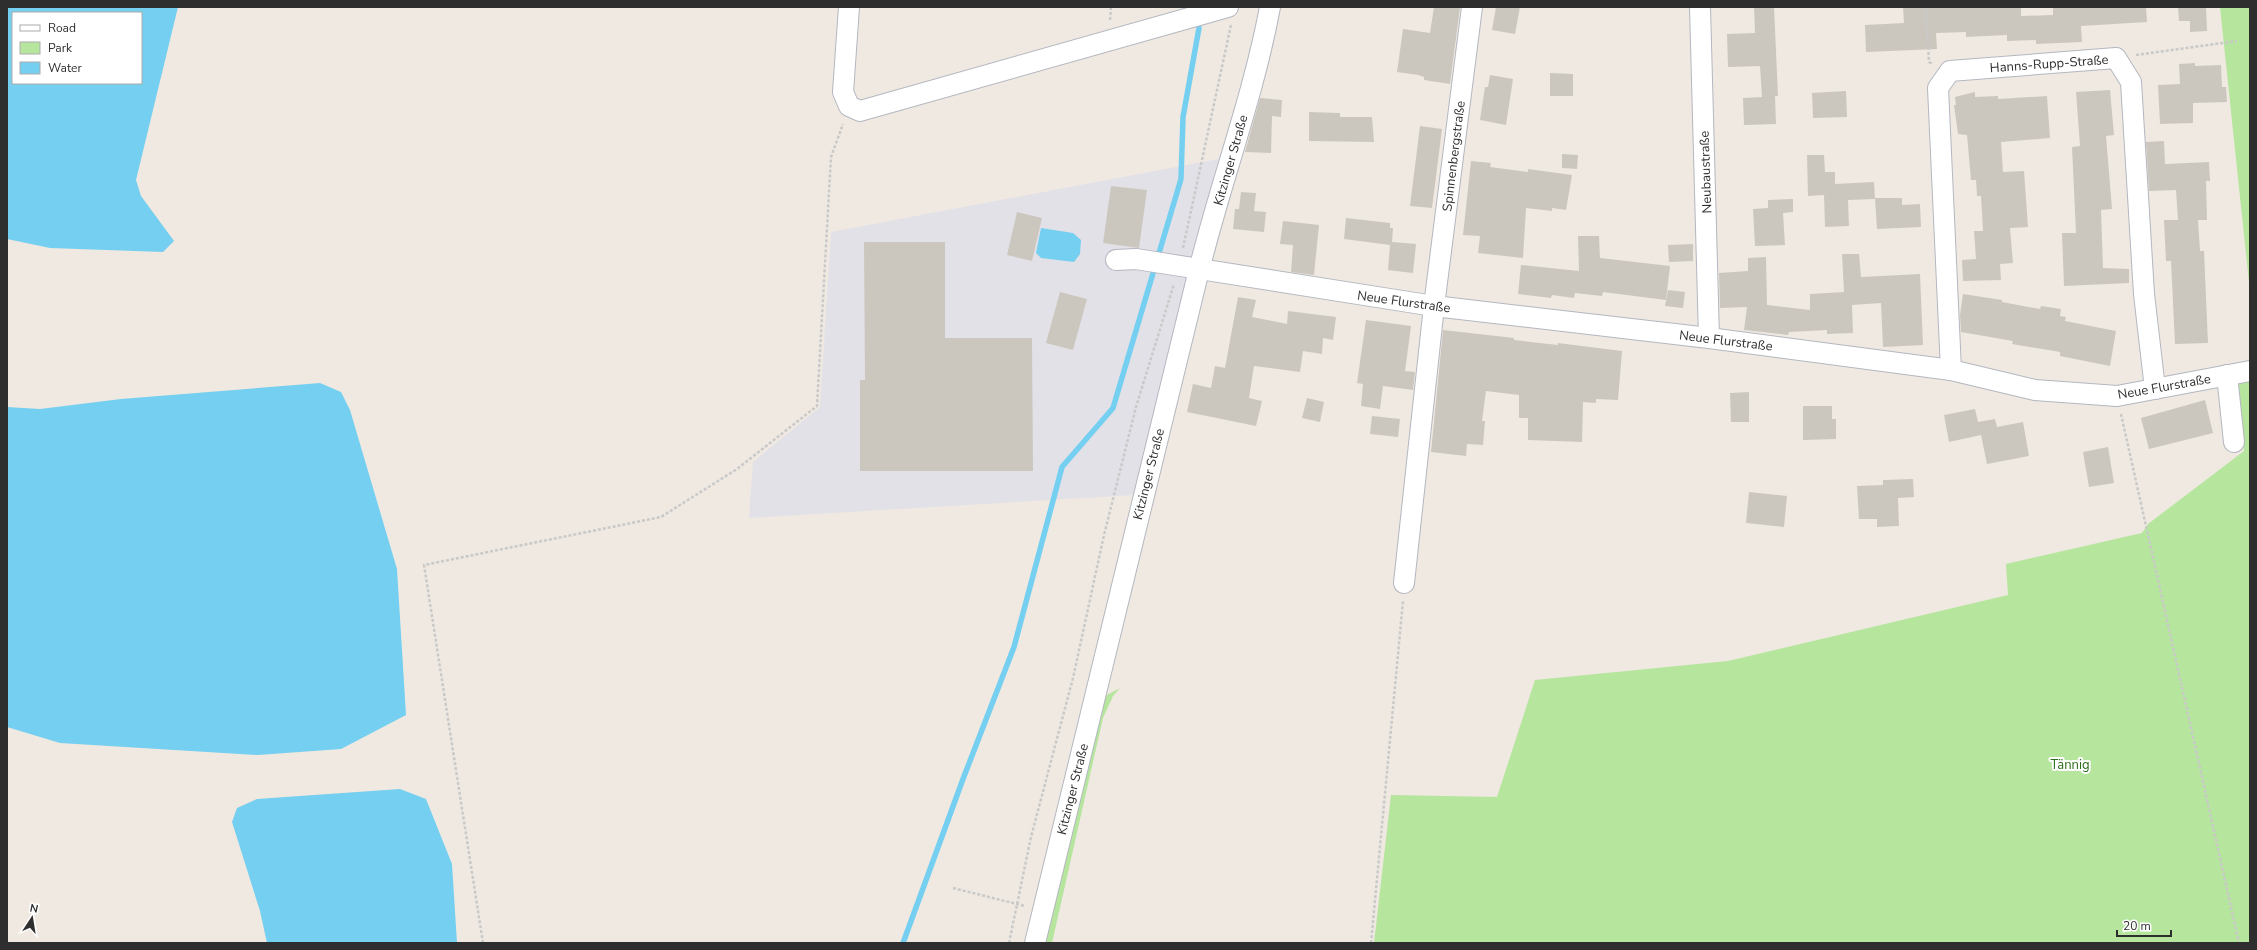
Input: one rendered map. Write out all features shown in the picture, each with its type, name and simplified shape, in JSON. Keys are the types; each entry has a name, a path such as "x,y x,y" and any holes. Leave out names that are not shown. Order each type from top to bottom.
{"street":[{"path":"848,7 844,92 849,106 860,111 1230,15"},
{"name":"Kitzinger Straße","path":"1035,943 1199,269 1262,48 1270,7"},
{"name":"Spinnenbergstraße","path":"1404,583 1434,306 1472,7"},
{"name":"Neubaustraße","path":"1700,7 1709,338"},
{"name":"Hanns-Rupp-Straße","path":"1950,71 2116,58 2131,82 2144,294 2155,389"},
{"path":"1950,71 1938,88 1951,370"},
{"name":"Neue Flurstraße","path":"1116,260 1136,259 1434,306 1709,338 1951,370 2035,390 2117,396 2250,371"},
{"path":"2227,376 2234,442"}],"path":[{"path":"1926,7 1929,62 1950,71"},
{"path":"1009,943 1033,830 1073,678 1104,535 1136,407 1178,266 1230,15"},
{"path":"2116,58 2237,41"},
{"path":"483,943 424,565 661,517 737,469 817,406 831,157 849,106"},
{"path":"2117,396 2239,943"},
{"path":"1371,943 1404,583"},
{"path":"953,888 1043,910"}],"shaded area":[{"path":"1229,157 1134,495 749,518 753,462 820,407 831,232"}],"green space":[{"path":"2220,7 2250,7 2250,292"},
{"name":"Tännig","path":"2250,376 2250,943 1374,943 1391,795 1497,797 1535,680 1728,661 2008,595 2006,564 2142,533 2148,524 2244,451 2235,378"},
{"path":"1120,688 1113,696 1103,718 1052,943 1043,943 1100,706 1107,695"}],"water":[{"path":"7,7 178,7 136,180 141,196 174,241 163,252 50,248 7,239"},
{"path":"1041,228 1073,233 1081,240 1080,254 1074,262 1041,258 1036,253"},
{"path":"320,383 341,392 350,410 397,569 406,715 341,749 258,755 60,743 7,727 7,407 40,409 121,399"},
{"path":"400,789 426,799 452,864 457,943 267,943 260,911 232,822 237,808 257,799"}],"building":[{"path":"1434,7 1460,7 1450,84 1424,80 1424,77 1418,75 1397,72 1403,29 1430,33"},
{"path":"1496,7 1520,7 1515,34 1492,30"},
{"path":"1754,7 1774,7 1778,96 1775,96 1776,124 1744,125 1743,98 1762,97 1760,66 1728,67 1727,34 1755,33"},
{"path":"1903,7 2021,7 2021,16 2053,15 2053,7 2146,7 2147,22 2081,26 2082,42 2036,44 2036,40 2007,41 2007,35 1966,37 1966,32 1936,33 1937,49 1866,52 1865,25 1904,23"},
{"path":"2178,7 2206,7 2207,31 2190,32 2190,21 2179,21"},
{"path":"2195,63 2195,66 2221,65 2222,87 2226,87 2227,102 2193,103 2193,123 2160,124 2158,85 2180,84 2179,64"},
{"path":"1550,73 1573,74 1573,96 1550,96"},
{"path":"1490,75 1513,79 1506,125 1480,120 1485,87 1488,87"},
{"path":"2110,90 2114,135 2106,136 2112,209 2101,210 2103,268 2129,269 2129,283 2064,286 2062,233 2076,233 2072,147 2080,146 2076,92"},
{"path":"1846,91 1847,117 1813,118 1812,93"},
{"path":"1975,92 1975,97 1998,96 1998,99 2047,96 2050,138 2001,142 2003,172 2024,171 2028,227 2010,228 2013,263 2000,264 2001,280 1963,281 1962,260 1976,259 1974,231 1983,231 1981,196 1977,196 1976,180 1971,180 1967,135 1958,134 1954,105 1956,105 1955,97"},
{"path":"1260,98 1282,100 1281,117 1272,116 1271,153 1245,152"},
{"path":"1309,112 1340,113 1340,117 1372,117 1374,142 1309,141"},
{"path":"1420,126 1442,129 1432,208 1410,206"},
{"path":"2164,141 2165,164 2209,162 2210,181 2206,181 2207,220 2198,220 2200,251 2204,251 2208,343 2175,344 2171,261 2166,261 2164,220 2178,220 2176,190 2149,191 2146,142"},
{"path":"1562,154 1578,155 1577,169 1562,168"},
{"path":"1807,155 1824,155 1825,172 1835,172 1835,184 1874,182 1875,199 1848,200 1849,226 1825,227 1824,195 1808,196"},
{"path":"1471,161 1491,163 1490,167 1528,172 1528,169 1572,175 1566,210 1552,208 1552,211 1526,208 1523,258 1478,253 1480,236 1463,235"},
{"path":"1111,186 1147,190 1139,248 1103,243"},
{"path":"1241,192 1256,193 1254,211 1266,212 1264,232 1233,229 1235,209 1239,209"},
{"path":"1875,198 1902,198 1902,205 1920,204 1921,227 1877,229"},
{"path":"1793,199 1793,212 1783,213 1785,245 1755,246 1753,209 1768,208 1768,200"},
{"path":"1017,212 1042,218 1032,261 1007,255"},
{"path":"1346,218 1390,223 1390,228 1393,228 1392,242 1416,244 1413,273 1388,270 1390,245 1344,239"},
{"path":"1283,221 1319,225 1314,275 1291,272 1293,245 1280,244"},
{"path":"1578,236 1599,236 1600,258 1670,266 1666,300 1603,292 1602,296 1575,293 1574,298 1552,295 1551,298 1518,294 1521,265 1579,271"},
{"path":"864,242 945,242 945,338 1032,338 1033,471 860,471 860,380 865,380"},
{"path":"1693,244 1693,261 1669,262 1668,245"},
{"path":"1842,254 1859,254 1861,277 1920,274 1923,345 1883,347 1881,303 1852,305 1853,333 1827,334 1827,330 1789,332 1788,335 1744,330 1747,307 1720,308 1719,273 1748,271 1748,258 1766,257 1767,305 1810,310 1810,294 1844,292"},
{"path":"1668,290 1685,292 1683,308 1665,306"},
{"path":"1060,292 1087,299 1073,350 1046,343"},
{"path":"1963,294 2002,300 2002,302 2040,309 2041,306 2061,309 2060,316 2066,317 2065,321 2116,331 2110,366 2060,356 2060,352 2012,344 2013,341 1961,332 1960,315"},
{"path":"1238,297 1256,300 1252,317 1287,324 1288,311 1336,317 1333,340 1323,338 1322,354 1303,351 1300,372 1254,366 1249,398 1262,401 1256,426 1187,412 1193,384 1211,388 1215,366 1225,368"},
{"path":"1366,320 1411,326 1405,371 1415,372 1413,390 1383,386 1380,409 1361,406 1363,384 1357,383"},
{"path":"1443,330 1514,338 1514,340 1558,345 1558,343 1622,351 1618,400 1596,399 1596,403 1583,402 1582,442 1528,440 1528,418 1519,418 1519,395 1486,391 1482,421 1485,421 1483,445 1467,444 1466,456 1431,452"},
{"path":"1749,392 1749,422 1731,422 1730,393"},
{"path":"1307,398 1324,402 1320,422 1302,418"},
{"path":"2205,400 2213,433 2149,449 2141,418"},
{"path":"1803,406 1832,406 1832,419 1836,419 1836,439 1803,440"},
{"path":"1975,409 1978,422 1995,419 1997,427 2023,422 2029,456 1987,464 1981,435 1949,442 1944,415"},
{"path":"1372,416 1400,419 1398,437 1370,434"},
{"path":"2108,447 2114,483 2089,487 2083,452"},
{"path":"1913,479 1914,497 1898,498 1899,526 1877,527 1877,519 1859,519 1857,486 1883,485 1883,480"},
{"path":"1749,492 1787,496 1784,527 1746,523"}],"waterway":[{"path":"903,943 963,779 1014,647 1062,467 1113,408 1181,179 1183,117 1199,28"}]}
